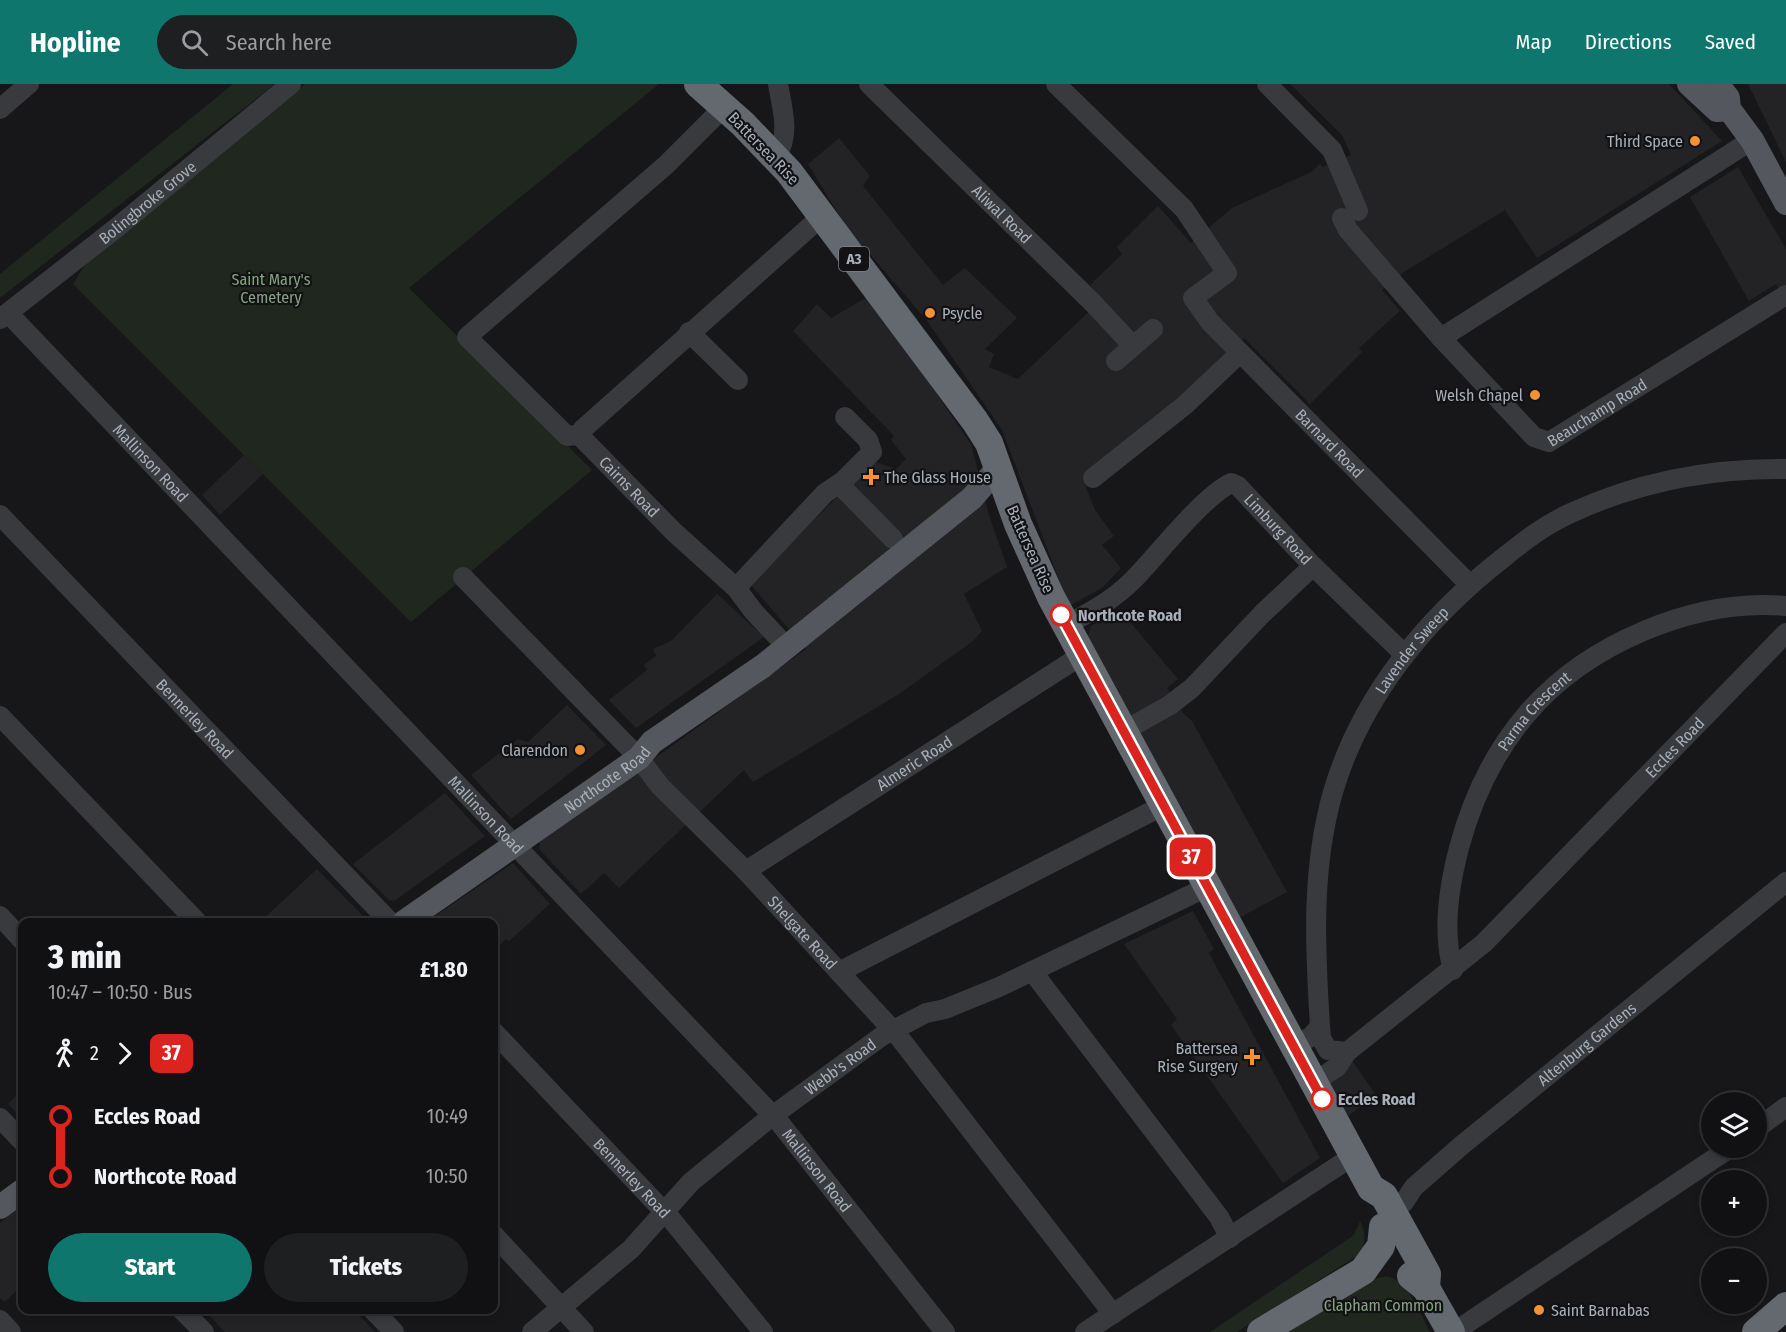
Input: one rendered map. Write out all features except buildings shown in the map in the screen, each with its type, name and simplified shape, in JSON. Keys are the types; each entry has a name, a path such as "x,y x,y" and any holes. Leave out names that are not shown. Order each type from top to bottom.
{"highway":[{"name":"Battersea Rise","path":"698,84 776,157 975,421 989,443 1031,555 1066,625 1371,1188 1384,1196 1388,1219 1416,1266"},
{"path":"1261,1332 1363,1271 1381,1245 1388,1219"},
{"path":"1363,1271 1416,1266"},
{"name":"A3","path":"1416,1266 1453,1332"},
{"path":"1756,1332 1786,1306"}],"main road":[{"path":"1689,84 1717,110 1729,109"},
{"path":"1717,84 1728,98 1729,109 1752,141 1786,203"},
{"name":"Northcote Road","path":"410,918 639,758 652,742 787,647 980,491 997,469"},
{"path":"0,1207 18,1194"}],"street":[{"name":"Bolingbroke Grove","path":"4,316 115,229 291,84"},
{"path":"776,157 784,141 784,122 778,84"},
{"name":"Aliwal Road","path":"868,84 1133,346"},
{"name":"Barnard Road","path":"1056,84 1184,209 1227,273 1193,298 1239,354 1470,585"},
{"name":"Beauchamp Road","path":"1267,84 1332,150 1340,168 1350,214 1348,230 1441,338 1534,437 1549,442 1786,295"},
{"path":"0,109 18,88"},
{"name":"Cairns Road","path":"724,107 666,165 466,337 567,436 579,435 674,532 736,588 754,612 787,647"},
{"path":"1441,338 1752,141"},
{"path":"579,435 689,332 822,216"},
{"name":"Mallinson Road","path":"4,316 515,844 772,1116 945,1332"},
{"path":"1116,361 1153,329"},
{"path":"689,332 738,381"},
{"path":"1093,478 1185,405 1239,354"},
{"path":"736,588 825,493 839,484 872,452 868,440 845,417"},
{"name":"Lavender Sweep","path":"1320,1026 1314,910 1328,814 1340,773 1364,717 1404,654 1470,585 1544,528 1571,513 1610,497 1697,473 1786,469"},
{"name":"Limburg Road","path":"1066,625 1111,598 1130,582 1207,502 1231,483 1238,486 1313,566 1404,654"},
{"path":"839,484 892,539"},
{"name":"Bennerley Road","path":"0,515 386,918"},
{"path":"1124,731 1170,705 1192,688 1254,621 1313,566"},
{"name":"Shelgate Road","path":"463,577 639,758 660,786 746,871 893,1030 1113,1314"},
{"name":"Parma Crescent","path":"1453,970 1450,954 1449,906 1453,869 1464,829 1475,797 1489,769 1527,714 1585,664 1636,634 1678,618 1722,608 1751,605 1786,606"},
{"name":"Eccles Road","path":"1313,1083 1337,1067 1347,1052 1453,970 1515,912 1786,633"},
{"name":"Almeric Road","path":"746,871 1082,655"},
{"path":"0,716 193,918"},
{"path":"839,972 1164,805"},
{"name":"Altenburg Gardens","path":"1388,1219 1414,1187 1462,1145 1786,882"},
{"name":"Webb's Road","path":"532,1332 631,1249 691,1182 772,1116 893,1030 926,1013 963,1002 1032,971 1207,887"},
{"path":"0,916 18,936"},
{"path":"1032,971 1219,1217 1230,1238"},
{"path":"1293,1047 1312,1036 1320,1026"},
{"path":"1320,1026 1321,1038 1328,1050 1347,1052"},
{"name":"Bennerley Road","path":"498,1036 664,1212 763,1332"},
{"path":"1767,1121 1786,1107"},
{"path":"0,1118 18,1137"},
{"path":"1085,1332 1353,1155"},
{"path":"1453,1332 1715,1158"},
{"path":"498,1239 584,1332"},
{"path":"186,1314 204,1332"},
{"path":"377,1314 394,1332"},
{"path":"0,1320 11,1332"}],"shaded area":[{"path":"1290,84 1669,84 1722,141 1537,258 1505,210 1404,272 1382,290 1400,311 1359,348 1362,352 1310,404 1244,338 1212,370 1083,480 1095,510 1114,536 1102,545 1121,568 1102,588 1069,606 1002,430 928,322 845,225 808,164 839,138 870,176 863,186 943,285 965,268 1017,318 985,349 994,354 989,367 1018,379 1102,299 1090,285 1122,254 1117,247 1158,206 1191,243 1232,208 1311,172 1320,164 1323,167 1351,155 1342,135"},
{"path":"1748,84 1786,84 1786,162"},
{"path":"1738,167 1786,249 1786,301 1776,284 1749,301 1690,197"},
{"path":"869,296 971,444 989,515 1007,567 964,594 982,631 973,641 899,694 753,782 744,770 619,888 604,873 581,894 539,849 540,841 806,649 750,584 873,461 896,469 906,459 891,440 894,436 793,331 817,304 831,318"},
{"path":"244,455 263,474 220,515 202,495"},
{"path":"717,594 764,637 636,728 609,700 647,670 644,665 656,656 653,649 671,641"},
{"path":"1120,610 1178,679 1167,688 1183,713 1192,721 1287,892 1239,918 1087,640 1091,626"},
{"path":"567,705 606,745 511,819 471,775 518,739 528,742"},
{"path":"445,793 485,836 394,901 389,900 353,864"},
{"path":"513,863 550,904 509,941 506,939 498,947 498,918 432,918"},
{"path":"317,869 365,918 264,918"},
{"path":"1193,911 1214,949 1209,953 1320,1158 1283,1183 1171,1025 1177,1019 1124,944"},
{"path":"1353,1062 1376,1095 1348,1116 1329,1086 1333,1076"},
{"path":"18,1094 18,1115 8,1104"},
{"path":"18,1209 18,1289 5,1302 0,1298 0,1223"},
{"path":"208,1314 358,1314 375,1332 225,1332"}],"green space":[{"path":"233,84 275,84 0,298 0,274"},
{"name":"Saint Mary's Cemetery","path":"305,84 659,84 409,288 592,470 411,622 73,284 88,260"},
{"name":"Clapham Common","path":"1360,1221 1364,1230 1364,1239 1357,1256 1237,1332 1210,1332 1354,1235"},
{"name":"Clapham Common","path":"1386,1276 1401,1284 1407,1291 1430,1332 1287,1332 1368,1281"}],"bus line":[{"name":"37","path":"1061,615 1322,1099"}],"place":[{"name":"Third Space","path":"1695,141"},
{"name":"Psycle","path":"930,313"},
{"name":"Welsh Chapel","path":"1535,395"},
{"name":"The Glass House","path":"871,477"},
{"name":"Northcote Road","path":"1061,615"},
{"name":"Clarendon","path":"580,750"},
{"name":"Battersea Rise Surgery","path":"1252,1057"},
{"name":"Eccles Road","path":"1322,1099"},
{"name":"Saint Barnabas","path":"1539,1310"}]}
